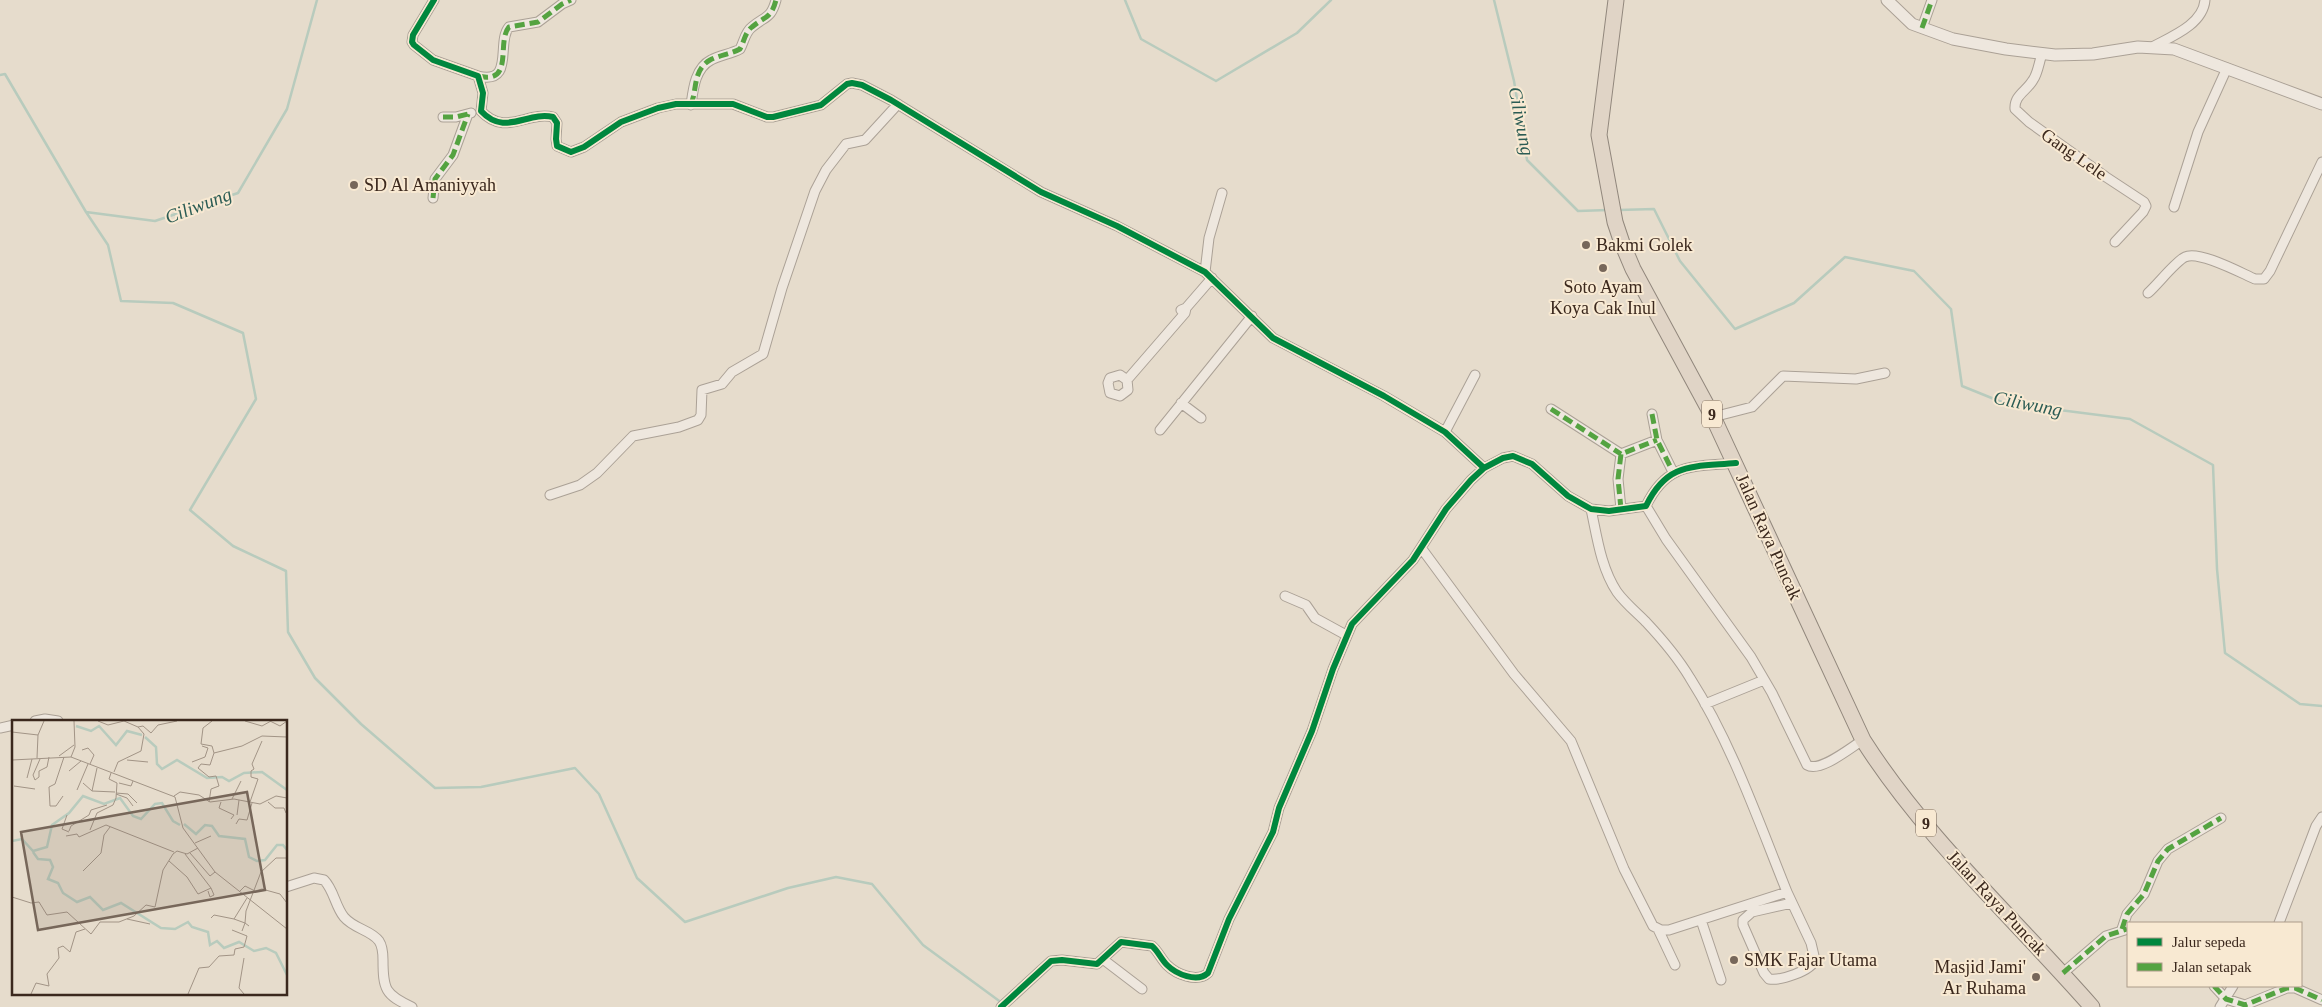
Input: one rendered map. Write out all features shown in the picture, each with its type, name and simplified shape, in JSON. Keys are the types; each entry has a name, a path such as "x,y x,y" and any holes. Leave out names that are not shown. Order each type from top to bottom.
{"highway":[{"name":"Jalan Raya Puncak","path":"1616,0 1599,135 1615,222 1633,269 1736,463 1863,740 1891,782 1949,851 2063,973 2092,1007"}],"street":[{"path":"434,0 413,35 412,42 418,50 433,60 487,78 493,76 502,65 505,34 509,26 538,22 562,4 571,0"},
{"path":"691,105 696,80 704,65 710,60 740,49 746,34 752,27 768,16 776,0"},
{"path":"1887,0 1912,24 1969,43 2042,54 2084,54 2154,46 2179,50 2322,104"},
{"path":"1922,28 1932,0"},
{"path":"2154,46 2194,22 2203,10 2205,0"},
{"name":"Gang Lele","path":"2042,54 2034,78 2018,96 2015,109 2023,117 2106,177 2144,202 2146,206 2143,212 2115,242"},
{"path":"2174,207 2198,132 2227,68"},
{"path":"478,76 482,93 481,111"},
{"path":"481,111 491,120 508,124 522,122 538,116 553,117 557,124 557,146 571,152 577,151 621,122 639,114 676,104 733,104 768,117 821,105 842,88 852,83 862,85 898,104 1041,192 1117,226 1208,275 1273,338 1384,396 1444,432 1484,468"},
{"path":"550,495 580,485 597,473 633,436 679,427 698,420 701,415 702,390 722,384 732,372 763,354 782,288 820,180 846,144 865,140 898,104"},
{"path":"443,118 481,111"},
{"path":"433,198 435,179 453,154 468,114"},
{"path":"2148,293 2185,257 2193,255 2203,256 2256,279 2264,279 2322,162"},
{"path":"1126,379 1182,310 1186,308 1208,275 1208,238 1222,193"},
{"path":"1160,430 1252,316"},
{"path":"1713,417 1752,407 1783,376 1856,379 1885,373"},
{"path":"1444,432 1475,375"},
{"path":"1182,403 1201,418"},
{"path":"1551,409 1621,454"},
{"path":"1652,414 1657,440 1673,472"},
{"path":"1621,454 1657,440"},
{"path":"1621,454 1618,479 1621,509"},
{"path":"1001,1007 1051,961 1062,960 1092,964 1104,960 1119,943 1136,943 1152,946 1168,965 1184,975 1200,977 1208,973 1229,920 1272,832 1279,808 1316,722 1346,635 1364,610 1422,549 1446,509 1484,468 1503,458 1518,457 1532,464 1568,496 1591,509 1609,511 1646,506"},
{"path":"1646,506 1655,490 1673,472 1696,467 1736,463"},
{"path":"1646,506 1699,586 1734,631 1764,680 1809,766 1814,768 1824,765 1863,740"},
{"path":"1591,509 1604,566 1613,586 1676,658 1705,704 1732,758 1787,892 1812,943 1816,955 1815,962 1810,968 1778,979 1769,979 1764,973 1743,925 1743,920 1752,912 1792,903"},
{"path":"1422,549 1472,619 1520,681 1567,734 1578,754 1624,869 1650,920 1658,929 1675,965"},
{"path":"1285,596 1306,605 1315,618 1346,635"},
{"path":"1705,704 1764,680"},
{"path":"2279,922 2316,826 2322,817"},
{"path":"2063,973 2101,939 2125,929 2127,914 2144,894 2158,861 2168,849 2221,818"},
{"path":"288,886 314,878 324,880 344,917 380,943 383,956 383,981 387,991 391,996 412,1007"},
{"path":"1658,929 1669,930 1787,892"},
{"path":"1701,920 1721,980"},
{"path":"1104,960 1142,988"},
{"path":"2215,987 2226,999 2249,1004 2287,988 2296,988 2322,1000"},
{"path":"2220,1007 2232,987"}],"waterway":[{"name":"Ciliwung","path":"0,75 5,74 86,212 155,221 238,193 287,109 317,0"},
{"name":"Ciliwung","path":"1125,0 1141,39 1216,81 1297,33 1331,0"},
{"name":"Ciliwung","path":"1494,0 1514,81 1527,160 1578,211 1608,210"},
{"name":"Ciliwung","path":"1619,210 1654,209 1680,261 1735,329 1794,303 1845,257 1914,271 1951,309 1962,386 2004,403 2130,419 2213,465 2217,569 2225,653 2300,704 2322,706"},
{"path":"86,212 108,245 121,301 173,303 243,333 256,399 190,510 233,546 286,571 288,632 315,678 361,724 435,788 481,787 575,768 599,794 637,878 685,922 788,888 836,877 872,884 923,945 1002,1003"}],"marked path":[{"path":"478,76 489,77 497,74 501,68 505,34 509,27 538,22 562,4 571,0"},
{"path":"690,105 694,95 697,76 704,65 714,58 740,49 748,32 770,14 776,0"},
{"path":"1922,28 1932,0"},
{"path":"443,117 456,117 472,113"},
{"path":"433,198 435,179 453,155 468,114"},
{"path":"1551,409 1621,454"},
{"path":"1652,414 1657,440 1673,472"},
{"path":"1621,509 1618,479 1621,454 1657,440"},
{"path":"2122,929 2127,914 2144,894 2158,861 2168,849 2221,818"},
{"path":"2063,973 2106,936 2127,929"},
{"path":"2215,987 2226,999 2245,1005 2287,988 2295,988 2322,1000"}],"cycle path":[{"path":"434,0 413,35 412,42 414,45 433,60 478,76 483,93 481,111 490,118 507,123 534,117 553,117 557,123 557,146 571,152 584,147 621,122 658,108 676,104 733,104 767,117 773,117 821,105 847,84 862,85 891,100 1041,192 1117,226 1205,272 1273,338 1384,396 1445,432 1484,468"},
{"path":"1001,1007 1051,961 1062,960 1097,964 1121,942 1152,946 1167,965 1181,974 1198,977 1208,973 1229,919 1273,832 1279,808 1312,731 1333,669 1352,624 1413,560 1446,509 1484,468 1503,458 1513,456 1532,464 1568,496 1591,509 1609,511 1646,506 1654,492 1672,474 1694,467 1736,463"}],"place":[{"name":"SD Al Amaniyyah","path":"354,185"},
{"name":"Bakmi Golek","path":"1586,245"},
{"name":"Soto Ayam Koya Cak Inul","path":"1603,268"},
{"name":"SMK Fajar Utama","path":"1734,960"},
{"name":"Masjid Jami' Ar Ruhama","path":"2036,977"}]}
